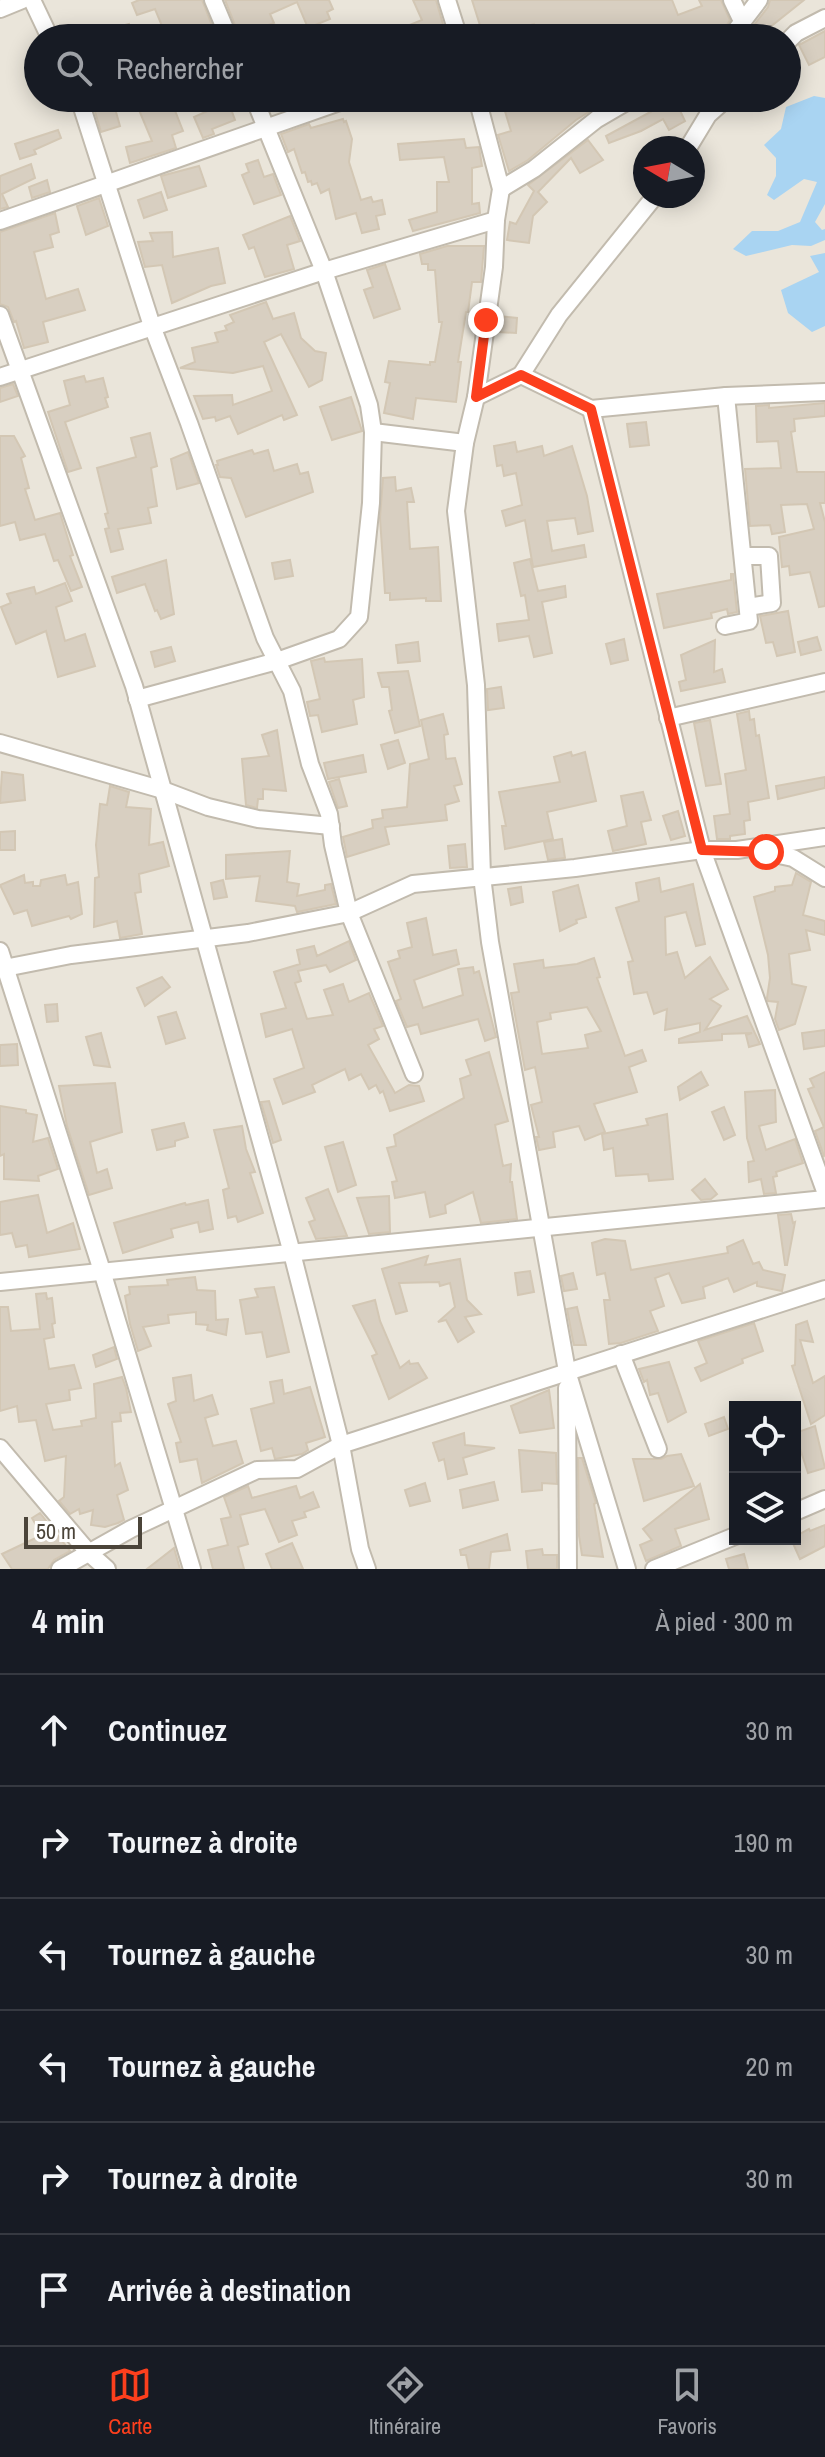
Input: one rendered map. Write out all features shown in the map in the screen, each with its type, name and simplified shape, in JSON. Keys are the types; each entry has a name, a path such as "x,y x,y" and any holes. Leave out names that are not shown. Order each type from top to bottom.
{"street":[{"path":"0,9 22,0"},
{"path":"32,0 43,24"},
{"path":"213,0 223,24"},
{"path":"447,0 455,24"},
{"path":"732,0 742,21"},
{"path":"740,24 759,0"},
{"path":"801,30 825,18"},
{"path":"83,112 152,326 265,638 292,691 310,764 329,814 349,913 414,1074"},
{"path":"137,699 277,661 339,639 359,617 367,556 373,432 369,405 324,271 260,112"},
{"path":"0,221 311,112"},
{"path":"481,112 501,189 476,397 465,443 456,511 476,685 482,876 490,942 567,1371 627,1569"},
{"path":"501,189 519,180 609,112"},
{"path":"695,136 711,112"},
{"path":"476,397 521,375 559,315 645,208"},
{"path":"0,377 324,271 496,220"},
{"path":"0,315 137,699 292,1253 341,1445 360,1549 367,1569"},
{"path":"521,375 591,409 726,396 825,392"},
{"path":"725,626 749,621 726,396"},
{"path":"591,409 702,850 825,1191"},
{"path":"373,432 465,443"},
{"path":"743,556 769,556 772,603 748,607"},
{"path":"668,718 825,682"},
{"path":"0,743 163,790 208,807 258,819 331,826"},
{"path":"737,850 825,837"},
{"path":"3,968 71,955 204,936 248,933 349,913 413,884 575,868 702,850 766,852 793,858 825,878"},
{"path":"0,951 102,1271 192,1569"},
{"path":"0,1282 825,1199"},
{"path":"60,1569 131,1529 257,1470 297,1469 341,1445 825,1289"},
{"path":"621,1354 658,1449"},
{"path":"567,1371 568,1569"},
{"path":"0,1448 89,1553 107,1569"},
{"path":"801,1509 825,1499"},
{"path":"654,1569 729,1538"}],"shaded area":[{"path":"0,0 825,0 825,1569 0,1569"}],"water":[{"path":"814,96 825,98 825,204 815,222 822,230 825,229 825,240 811,246 792,245 746,256 733,249 752,231 778,231 800,222 817,182 804,179 774,200 767,195 776,176 776,158 764,145 781,129 785,112 801,112 801,101"},
{"path":"825,253 825,326 812,332 788,313 781,290 819,272 810,256"}],"building":[{"path":"139,0 202,0 211,24 161,24 155,9 137,15 132,3"},
{"path":"225,0 329,0 333,9 327,12 330,19 318,24 306,24 297,2 270,14 274,23 235,24"},
{"path":"413,0 436,0 443,24 412,24 422,20"},
{"path":"472,0 672,0 678,15 702,6 699,0 721,0 730,20 728,24 480,24"},
{"path":"770,0 804,0 774,24 755,24"},
{"path":"825,31 825,57 809,65 801,44"},
{"path":"95,112 116,112 120,126 101,132"},
{"path":"140,112 176,112 183,131 172,135 176,148 130,163 126,147 152,141"},
{"path":"205,112 232,112 235,120 212,129 214,134 203,138 194,117"},
{"path":"505,112 589,112 528,160 509,171 498,135 511,131"},
{"path":"650,112 681,112 685,121 669,130 663,119 609,143 606,136"},
{"path":"343,119 352,139 349,162 361,200 371,197 373,202 382,200 385,214 376,216 379,229 362,233 356,213 336,219 329,189 321,193 317,183 312,185 311,181 308,182 294,149 288,152 281,134 309,124 311,128"},
{"path":"58,130 61,138 34,150 36,154 20,159 15,144"},
{"path":"464,139 466,148 479,147 482,166 472,168 472,204 479,203 480,213 413,231 409,220 437,212 437,182 449,182 444,157 400,160 398,144"},
{"path":"588,140 603,160 580,173 571,158 538,192 547,202 533,216 529,243 507,240 510,222 516,224 534,191 528,185"},
{"path":"258,160 264,177 273,174 281,195 254,204 242,175 249,172 246,164"},
{"path":"31,164 35,178 2,194 8,207 0,209 0,176"},
{"path":"199,166 206,186 168,198 161,176"},
{"path":"47,180 50,192 32,198 29,187"},
{"path":"161,192 167,210 144,218 138,200"},
{"path":"99,198 108,226 86,235 77,206"},
{"path":"55,213 59,232 50,235 53,247 34,252 46,299 78,289 85,310 43,322 48,342 24,348 16,321 8,307 0,304 0,232"},
{"path":"290,216 300,241 287,245 294,269 265,277 254,247 249,249 243,235"},
{"path":"172,232 173,257 218,248 225,283 172,303 162,265 145,267 138,242 153,241 150,233"},
{"path":"447,246 484,246 481,282 472,282 466,312 458,362 461,362 456,402 416,398 413,419 384,413 390,383 385,382 389,361 430,365 430,362 435,362 442,322 439,322 435,270 428,270 428,264 422,264 420,254"},
{"path":"385,264 400,309 374,318 364,290 373,287 367,270"},
{"path":"266,302 273,319 294,313 301,338 315,351 326,353 322,380 309,387 281,334 264,342 297,415 284,420 282,415 238,434 230,416 216,421 215,417 203,419 194,396 232,395 233,405 272,391 263,366 233,373 180,368 195,362 192,348 218,342 215,333 227,330 225,326 234,322 230,315"},
{"path":"499,316 517,318 516,333 498,332"},
{"path":"84,376 86,382 103,378 108,407 65,422 81,468 68,472 48,412 70,405 64,381"},
{"path":"13,384 18,396 0,402 0,388"},
{"path":"351,397 362,431 332,440 320,407"},
{"path":"825,403 825,416 794,419 795,431 791,432 797,472 825,472 825,503 820,503 825,522 825,606 819,607 810,572 790,575 789,566 782,567 779,537 814,529 807,504 781,505 785,532 772,534 770,525 750,526 745,469 781,468 778,441 757,442 756,406 769,405 769,408"},
{"path":"646,422 649,445 630,447 627,424"},
{"path":"150,433 157,466 151,468 157,506 148,508 151,523 118,529 123,549 111,552 105,529 109,528 105,514 108,513 97,468 136,457 131,438"},
{"path":"0,436 14,436 25,456 21,458 29,488 25,489 35,520 60,513 73,555 70,556 82,587 71,591 58,560 54,561 45,534 20,540 15,522 0,526"},
{"path":"515,442 517,452 542,446 544,456 572,446 587,496 593,531 578,534 575,518 547,521 552,551 584,545 586,557 533,567 525,520 506,526 502,511 522,505 516,473 504,476 502,465 497,466 494,446"},
{"path":"252,450 254,454 268,450 274,471 297,464 300,474 308,472 313,492 246,517 231,478 220,477 216,465 217,461"},
{"path":"188,452 199,483 177,489 171,459"},
{"path":"395,477 396,491 411,488 414,502 407,502 410,549 438,547 441,601 426,601 426,598 390,600 390,593 385,593 380,518 383,478"},
{"path":"530,559 538,591 565,586 566,597 542,602 552,653 534,657 529,636 499,641 497,624 529,620 525,595 521,596 514,563"},
{"path":"166,560 174,614 161,619 145,584 117,593 112,577"},
{"path":"290,560 293,576 275,579 272,563"},
{"path":"731,574 737,612 728,614 727,609 711,613 712,618 664,628 657,594 731,580"},
{"path":"65,583 72,601 56,607 65,641 85,634 95,666 58,677 46,631 16,644 1,607 11,603 7,594 34,587 36,594"},
{"path":"788,611 795,652 777,656 773,642 766,643 760,616"},
{"path":"817,637 821,650 801,655 798,642"},
{"path":"624,639 628,660 611,664 606,644"},
{"path":"715,640 714,672 722,669 725,682 681,691 679,682 686,680 681,655"},
{"path":"418,642 420,661 398,663 396,645"},
{"path":"171,647 175,661 155,667 151,652"},
{"path":"324,658 325,662 362,659 364,697 353,700 357,724 322,732 318,715 310,716 307,702 320,699 311,661"},
{"path":"408,671 420,726 395,733 389,711 392,710 389,687 382,687 378,673"},
{"path":"501,687 504,708 488,710 487,689"},
{"path":"749,711 750,720 754,719 756,736 759,735 769,798 748,802 750,820 744,821 745,834 717,839 714,816 730,814 725,774 746,770 737,714"},
{"path":"443,714 448,734 444,735 446,759 455,758 462,784 454,786 459,801 445,805 447,820 385,827 389,844 347,857 343,837 373,828 372,820 383,818 382,810 407,807 410,764 429,759 421,720"},
{"path":"710,720 721,784 706,786 694,723"},
{"path":"277,730 286,791 263,789 263,799 258,799 257,808 246,805 242,759 269,756 262,735"},
{"path":"398,740 405,763 388,769 381,745"},
{"path":"571,752 572,756 585,752 596,801 547,812 553,839 505,849 502,826 506,826 499,792 560,782 554,757"},
{"path":"363,755 366,772 328,779 324,763"},
{"path":"2,772 23,775 25,800 0,803"},
{"path":"825,777 825,788 778,799 776,786"},
{"path":"339,779 347,806 338,808 329,782"},
{"path":"110,786 129,792 126,807 151,809 149,845 163,842 169,866 139,874 141,892 135,893 142,934 120,938 117,921 94,927 95,878 99,877 96,845 100,804 107,805"},
{"path":"643,792 651,820 641,822 646,844 613,851 608,831 627,826 621,796"},
{"path":"678,811 685,836 671,840 663,816"},
{"path":"15,831 15,850 0,850 0,832"},
{"path":"562,839 565,858 548,860 544,842"},
{"path":"465,844 467,867 450,868 448,846"},
{"path":"290,851 287,882 299,884 297,896 325,890 325,885 331,884 336,904 297,912 295,906 256,901 260,876 226,879 226,855"},
{"path":"796,873 811,882 803,915 825,921 825,935 806,930 810,950 789,954 792,984 806,987 795,1024 779,1030 775,1019 778,1002 768,1001 767,998 770,978 768,955 754,897 775,891 775,887 792,885"},
{"path":"24,875 25,883 33,882 33,886 40,886 41,880 65,875 67,885 78,882 82,914 32,926 27,910 14,914 0,885"},
{"path":"659,878 661,892 693,884 705,944 696,946 686,912 665,917 666,955 677,952 685,978 710,957 728,989 710,999 721,1006 705,1030 747,1016 760,1044 749,1047 746,1035 752,1033 722,1034 722,1040 679,1043 679,1039 700,1032 700,1023 665,1030 667,1009 654,1014 647,992 634,994 628,962 633,961 616,908 639,901 636,883"},
{"path":"223,880 227,897 214,899 211,883"},
{"path":"578,885 586,917 560,931 553,892"},
{"path":"521,887 523,902 511,905 508,889"},
{"path":"426,918 433,955 456,950 459,964 414,980 423,1008 463,995 458,969 473,967 474,973 479,971 496,1037 485,1041 478,1019 421,1034 418,1024 407,1027 396,1001 401,999 388,962 400,958 398,951 412,947 407,923"},
{"path":"349,941 356,960 330,972 326,965 298,971 301,981 295,983 307,1019 333,1015 324,990 343,984 349,1002 369,993 383,1026 374,1029 379,1039 368,1045 395,1093 409,1085 419,1086 424,1101 390,1111 383,1091 380,1093 376,1085 369,1089 361,1074 349,1080 345,1069 312,1085 315,1092 283,1104 274,1079 304,1068 292,1029 266,1037 261,1014 286,1008 274,972 300,964 297,950 314,946 317,956"},
{"path":"594,958 600,977 597,978 625,1056 642,1050 646,1061 629,1067 637,1092 594,1104 605,1132 585,1140 579,1126 553,1132 555,1147 539,1150 531,1105 542,1102 535,1067 525,1070 511,993 519,992 514,964 543,960 544,968 577,964","holes":["587,1007 601,1031 585,1035 588,1048 542,1054 537,1022 551,1019 550,1013"]},
{"path":"162,977 170,987 145,1006 137,988"},
{"path":"57,1004 58,1021 47,1022 45,1005"},
{"path":"176,1012 185,1038 166,1044 158,1017"},
{"path":"825,1030 825,1046 804,1049 802,1033"},
{"path":"101,1033 110,1067 94,1065 86,1037"},
{"path":"17,1044 18,1065 0,1066 0,1045"},
{"path":"489,1052 508,1121 495,1125 503,1166 511,1164 510,1182 517,1219 481,1223 473,1192 445,1205 446,1213 430,1217 425,1192 395,1198 392,1182 397,1181 387,1148 396,1146 394,1135 464,1098 460,1079 471,1075 466,1060"},
{"path":"701,1072 708,1085 680,1100 678,1087"},
{"path":"825,1072 824,1156 815,1131 824,1127 808,1089 814,1087 810,1079"},
{"path":"115,1083 122,1132 90,1142 97,1173 107,1169 112,1188 89,1195 67,1126 59,1086"},
{"path":"775,1090 776,1122 759,1126 766,1150 795,1139 803,1163 776,1172 777,1176 773,1177 776,1193 764,1194 761,1179 749,1182 748,1162 754,1161 747,1138 745,1092"},
{"path":"269,1101 281,1140 273,1143 261,1102"},
{"path":"0,1106 37,1115 33,1142 48,1138 58,1169 38,1176 39,1181 4,1179 4,1154 0,1156"},
{"path":"724,1107 735,1135 724,1140 712,1112"},
{"path":"667,1114 673,1179 649,1181 648,1174 616,1176 613,1148 604,1150 602,1134 648,1125 646,1119"},
{"path":"184,1123 188,1137 175,1141 175,1146 157,1150 152,1130"},
{"path":"242,1126 246,1149 255,1172 250,1173 263,1213 238,1222 236,1216 228,1218 223,1190 229,1188 214,1130"},
{"path":"343,1142 356,1185 338,1192 325,1147"},
{"path":"705,1179 717,1194 711,1199 701,1200 692,1190"},
{"path":"328,1189 347,1236 316,1239 309,1222 315,1220 306,1198"},
{"path":"38,1195 47,1233 73,1223 80,1249 29,1257 27,1245 16,1247 12,1233 0,1235 0,1202"},
{"path":"389,1196 390,1232 369,1234 357,1198"},
{"path":"208,1200 213,1229 200,1232 198,1222 171,1229 173,1237 123,1253 114,1223 185,1203"},
{"path":"791,1214 795,1222 785,1265 778,1215"},
{"path":"605,1239 625,1241 631,1270 728,1253 727,1247 743,1240 753,1264 759,1262 763,1270 785,1275 782,1291 757,1286 757,1282 734,1292 728,1278 703,1287 705,1298 682,1303 669,1273 655,1278 664,1306 650,1311 658,1331 609,1344 604,1300 610,1300 605,1273 597,1275 592,1243"},
{"path":"428,1256 425,1265 460,1259 467,1300 481,1314 465,1317 474,1332 458,1342 446,1320 438,1322 455,1307 450,1283 440,1286 439,1282 399,1283 407,1311 396,1314 382,1269"},
{"path":"530,1271 534,1292 518,1295 515,1273"},
{"path":"573,1273 577,1289 564,1291 561,1276"},
{"path":"195,1277 197,1290 215,1291 216,1320 228,1319 226,1335 207,1330 208,1325 196,1324 196,1312 168,1315 169,1323 143,1327 151,1346 138,1351 125,1296 130,1294 129,1287 168,1285 167,1280"},
{"path":"274,1287 289,1352 267,1357 262,1332 246,1334 240,1300 258,1297 255,1289"},
{"path":"46,1293 47,1299 52,1298 55,1323 52,1324 54,1337 44,1339 49,1369 74,1365 81,1388 69,1390 70,1400 46,1404 53,1430 82,1426 81,1421 96,1418 94,1384 122,1377 126,1388 131,1412 120,1413 121,1421 112,1422 115,1466 120,1463 128,1490 117,1495 124,1520 105,1527 91,1525 93,1510 80,1514 79,1509 70,1514 59,1501 64,1497 66,1456 45,1461 36,1420 19,1422 17,1406 0,1411 0,1307 8,1307 11,1331 40,1329 36,1294"},
{"path":"375,1300 380,1321 400,1368 409,1361 410,1364 418,1363 427,1378 389,1399 372,1356 377,1354 353,1306"},
{"path":"577,1307 586,1345 574,1345 573,1341 567,1309"},
{"path":"807,1321 813,1342 800,1340 813,1383 825,1376 825,1415 811,1424 792,1366 795,1365 796,1325"},
{"path":"754,1323 763,1351 701,1381 695,1368 707,1363 698,1341"},
{"path":"114,1347 117,1359 96,1367 93,1355"},
{"path":"669,1362 686,1412 668,1422 658,1393 650,1395 647,1380 644,1382 639,1369"},
{"path":"191,1375 194,1401 212,1395 218,1414 205,1418 213,1446 236,1441 243,1463 202,1483 197,1459 180,1462 176,1443 181,1442 168,1404 176,1401 173,1378"},
{"path":"282,1380 284,1394 310,1387 325,1437 306,1443 308,1450 302,1454 275,1459 272,1448 261,1451 251,1409 274,1403 270,1382"},
{"path":"549,1390 554,1428 520,1433 511,1406"},
{"path":"724,1417 728,1429 709,1436 705,1424"},
{"path":"815,1426 825,1468 808,1473 801,1451 801,1431"},
{"path":"464,1433 465,1445 495,1448 463,1458 467,1474 448,1479 444,1459 439,1461 433,1443"},
{"path":"519,1450 556,1453 557,1484 542,1483 542,1490 522,1492"},
{"path":"681,1454 694,1486 644,1501 633,1459 661,1459"},
{"path":"578,1458 582,1458 596,1503 603,1557 582,1555"},
{"path":"494,1482 498,1500 463,1508 460,1490"},
{"path":"425,1483 430,1501 410,1506 405,1490"},
{"path":"700,1484 709,1519 675,1529 681,1546 646,1561 640,1545 652,1540 643,1529"},
{"path":"248,1486 252,1498 296,1486 300,1498 313,1492 319,1507 304,1512 306,1517 292,1521 297,1535 279,1542 265,1509 240,1515 248,1544 238,1547 244,1569 213,1569 208,1550 228,1545 221,1519 231,1517 224,1497"},
{"path":"40,1513 70,1551 54,1560 48,1569 12,1569 2,1554 42,1535 32,1518"},
{"path":"825,1525 825,1546 800,1559 794,1545 801,1545 801,1533"},
{"path":"507,1534 510,1550 491,1552 489,1569 469,1569 466,1555 461,1555 460,1550"},
{"path":"292,1543 303,1569 272,1569 266,1554"},
{"path":"174,1548 180,1569 147,1569"},
{"path":"542,1549 543,1555 557,1555 557,1569 528,1569 526,1551"},
{"path":"744,1554 748,1569 729,1569 726,1559"}],"route":[{"path":"486,320 476,397 521,375 591,409 702,850 766,852"}]}
